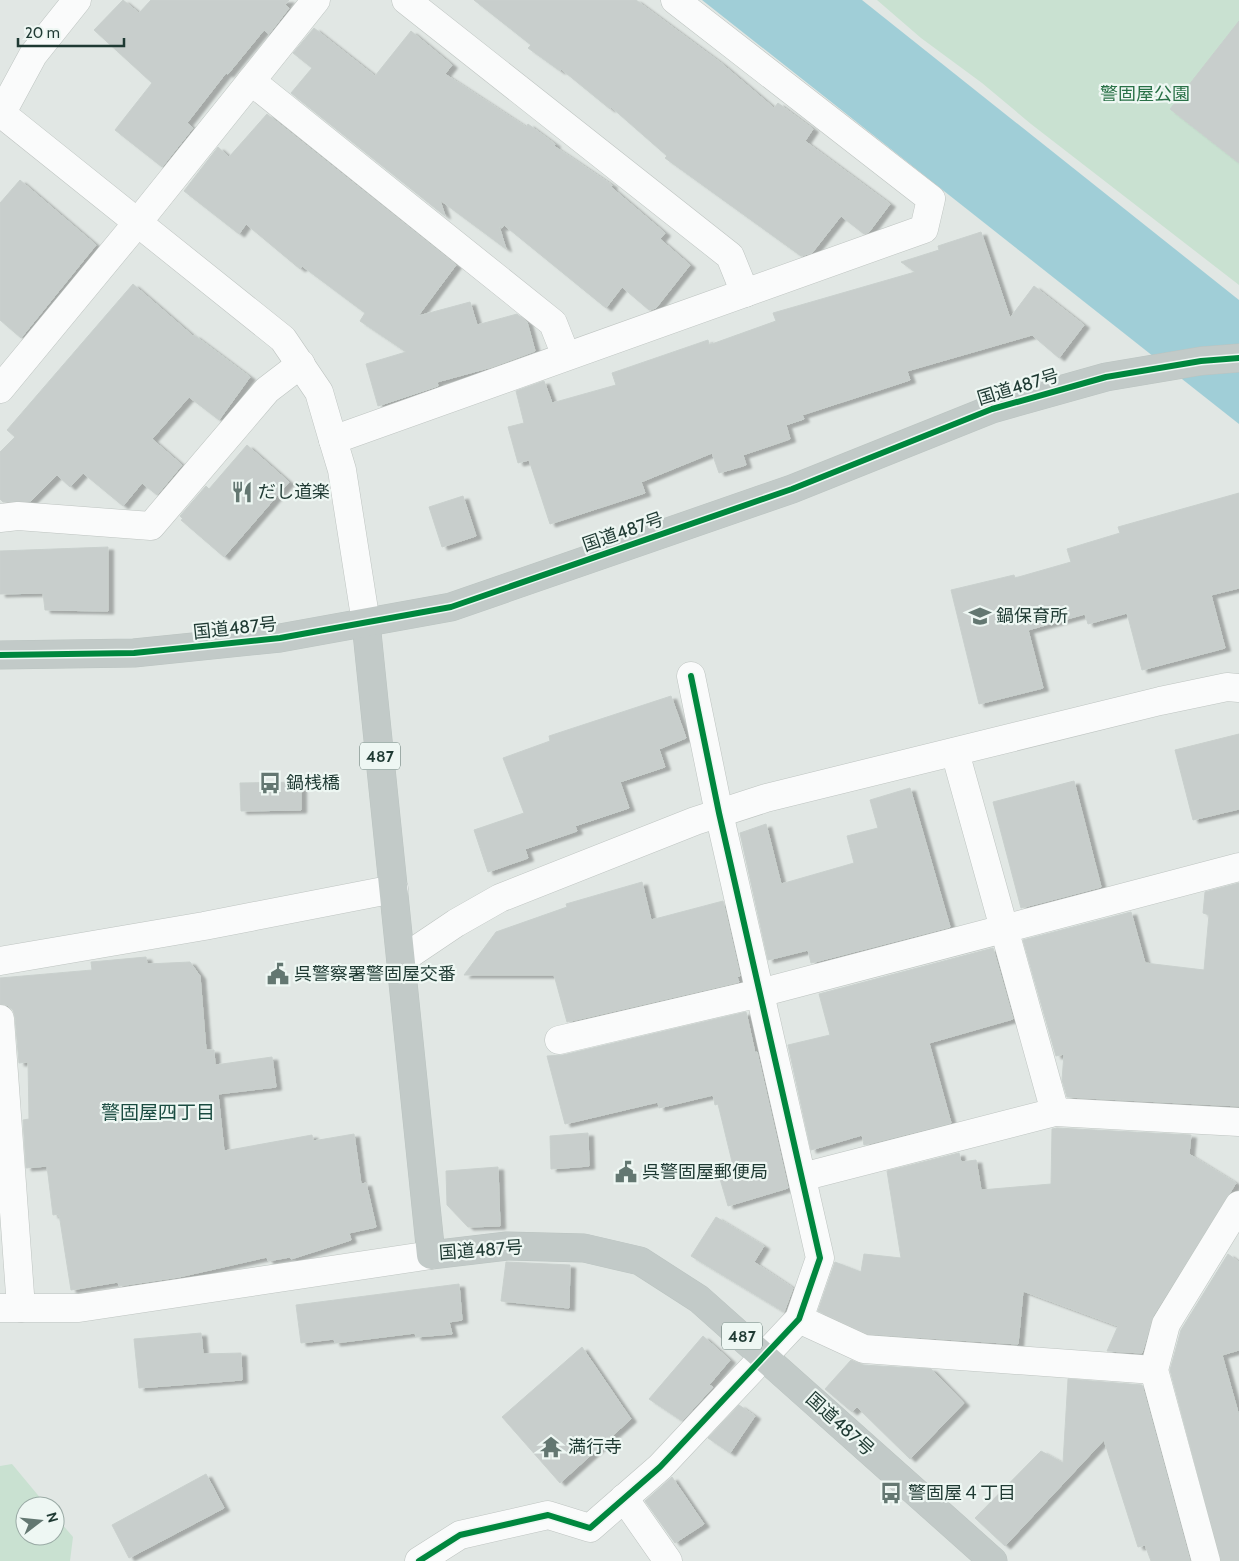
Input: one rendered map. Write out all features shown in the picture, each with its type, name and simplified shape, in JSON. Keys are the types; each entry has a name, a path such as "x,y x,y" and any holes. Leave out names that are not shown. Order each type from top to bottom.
{"highway":[{"name":"国道487号","path":"0,655 134,653 280,638 451,607 792,489 992,409 1106,377 1201,361 1239,358"},
{"name":"国道487号","path":"366,622 432,1255 507,1246 584,1248 640,1261 699,1299 993,1561"}],"street":[{"path":"77,0 33,55 1,115 283,339 301,364 319,392 342,470 366,622"},
{"path":"0,389 138,222 316,0"},
{"path":"406,0 730,256 744,293"},
{"path":"333,440 924,229 932,199 675,0"},
{"path":"251,81 553,323 566,356"},
{"path":"0,518 18,516 151,526 267,390 301,364"},
{"path":"419,1561 460,1535 548,1516 590,1528 660,1467 799,1319 820,1258 719,813 691,676"},
{"path":"401,960 456,923 500,898 719,813 766,798 1160,701 1227,687 1239,688"},
{"path":"955,752 1054,1112"},
{"path":"559,1040 760,993 1239,867"},
{"path":"0,961 204,926 394,889"},
{"path":"0,1019 11,1308 79,1308 432,1255"},
{"path":"802,1177 1054,1112 1239,1122"},
{"path":"1206,1561 1154,1370 1166,1324 1239,1205"},
{"path":"799,1319 864,1349 1154,1370"},
{"path":"624,1498 668,1561"}],"green space":[{"name":"警固屋公園","path":"877,0 1239,0 1239,285 1031,124 982,83 921,38"},
{"path":"12,1464 39,1496 15,1496 15,1546 65,1546 65,1528 73,1537 70,1561 0,1561 0,1466"}],"water":[{"path":"702,0 862,0 1239,300 1239,424"}],"building":[{"path":"123,0 139,13 151,0 289,0 285,5 289,8 269,34 264,30 228,74 226,73 187,123 193,128 162,167 115,130 152,83 94,30"},
{"path":"474,0 636,0 721,63 774,108 778,103 813,129 805,141 890,204 869,232 864,234 841,216 812,253 801,256 665,158 667,156 611,107 610,109 561,69 560,71 528,48 531,45"},
{"path":"1239,21 1239,163 1170,109"},
{"path":"314,28 375,76 411,31 452,65 445,74 526,127 528,124 555,144 554,146 612,185 611,187 665,233 660,239 690,265 656,308 649,310 622,287 606,308 504,225 502,228 499,226 506,249 440,200 445,216 291,93 312,68 293,53"},
{"path":"267,114 456,265 418,316 470,302 477,325 517,314 527,322 535,351 492,367 437,382 438,386 378,406 366,364 406,352 360,321 365,313 302,266 300,269 246,224 239,234 184,191 218,147 229,157"},
{"path":"20,180 96,245 21,338 0,320 0,203"},
{"path":"981,232 1010,318 1034,286 1084,325 1059,358 1032,335 907,371 910,380 802,415 804,419 786,425 790,439 743,455 746,465 719,473 712,453 641,482 645,493 550,524 529,460 518,463 508,427 524,423 516,391 544,381 552,403 616,385 612,373 708,340 709,345 776,321 773,313 915,272 901,262 939,250 938,246"},
{"path":"133,284 193,336 250,377 219,420 189,397 152,439 182,465 157,495 142,483 123,506 83,473 70,487 57,475 31,501 3,502 0,499 0,452 15,437 7,430"},
{"path":"247,445 289,482 224,557 181,520 183,519 180,516 206,486 209,489"},
{"path":"1239,493 1239,588 1211,595 1225,648 1142,670 1127,613 1088,624 1085,614 1028,630 1043,688 979,704 951,590 1014,575 1015,578 1071,562 1067,549 1120,533 1118,527"},
{"path":"463,496 476,536 442,547 429,507"},
{"path":"108,547 108,611 45,610 43,593 0,594 0,551"},
{"path":"671,696 686,738 659,749 665,767 620,782 629,808 575,826 577,831 525,849 528,858 488,872 474,830 524,813 503,758 550,741 549,736"},
{"path":"1239,734 1239,809 1193,820 1175,750"},
{"path":"1074,781 1101,887 1021,908 993,802"},
{"path":"301,782 301,810 241,811 240,783"},
{"path":"910,788 950,927 811,963 808,950 768,960 740,833 766,824 781,884 854,863 847,836 878,828 870,800"},
{"path":"642,882 651,920 723,901 740,976 737,977 739,982 567,1022 554,975 464,975 496,932 567,907 566,904"},
{"path":"1239,883 1239,1106 1067,1097 1062,1080 1064,1054 1056,1056 1023,940 1131,912 1145,963 1204,970 1209,915 1203,913 1205,892"},
{"path":"993,948 1013,1019 929,1043 951,1123 864,1145 862,1135 811,1150 788,1045 830,1035 819,994"},
{"path":"146,957 147,964 190,962 200,976 206,1050 214,1050 215,1065 272,1057 276,1087 218,1094 224,1151 312,1135 313,1141 354,1134 361,1184 366,1183 376,1227 349,1233 351,1240 291,1259 290,1257 268,1261 267,1257 179,1277 119,1286 118,1282 71,1290 59,1214 53,1215 47,1166 26,1168 23,1120 29,1119 28,1062 19,1063 15,1017 13,1010 7,1005 0,1004 0,978 92,970 91,962"},
{"path":"746,1012 788,1188 728,1206 720,1179 735,1174 718,1104 715,1105 713,1095 659,1108 658,1102 565,1124 547,1056 563,1055"},
{"path":"1052,1129 1191,1135 1189,1154 1236,1183 1153,1316 1142,1353 1107,1351 1118,1326 1023,1291 1018,1344 868,1334 818,1311 835,1262 861,1272 864,1254 901,1258 887,1171 959,1153 961,1162 976,1160 981,1190 1051,1184"},
{"path":"588,1133 589,1166 551,1169 550,1136"},
{"path":"498,1167 500,1226 468,1227 447,1205 446,1171"},
{"path":"716,1217 764,1246 754,1262 793,1288 784,1312 691,1256"},
{"path":"1228,1254 1239,1262 1239,1350 1222,1355 1239,1416 1239,1561 1221,1561 1170,1370 1181,1330"},
{"path":"506,1262 570,1265 569,1308 501,1301"},
{"path":"459,1284 462,1320 449,1322 452,1334 416,1337 415,1333 335,1343 334,1339 301,1343 296,1305"},
{"path":"201,1333 203,1354 241,1353 242,1380 139,1388 134,1339"},
{"path":"703,1336 730,1360 709,1385 713,1387 682,1421 649,1399"},
{"path":"582,1347 631,1419 560,1483 502,1417"},
{"path":"851,1360 863,1365 931,1369 964,1403 910,1459 857,1407 852,1412 825,1389"},
{"path":"1068,1379 1142,1385 1190,1561 1151,1561 1145,1545 1138,1547 1104,1440 1005,1546 975,1518 1041,1451 1063,1463"},
{"path":"739,1405 755,1416 730,1453 708,1438"},
{"path":"206,1474 224,1508 129,1558 112,1525"},
{"path":"672,1477 704,1524 675,1543 645,1501"}],"cycle path":[{"path":"0,655 134,653 280,638 451,607 792,489 992,409 1106,377 1201,361 1239,358"},
{"path":"419,1561 460,1535 548,1515 590,1528 660,1467 799,1319 820,1258 719,813 691,676"}],"place":[{"name":"だし道楽","path":"242,492"},
{"name":"鍋保育所","path":"980,616"},
{"name":"鍋桟橋","path":"270,783"},
{"name":"呉警察署警固屋交番","path":"278,974"},
{"name":"呉警固屋郵便局","path":"626,1172"},
{"name":"満行寺","path":"551,1447"},
{"name":"警固屋４丁目","path":"891,1493"}],"district":[{"name":"警固屋四丁目","path":"158,1112"}]}
